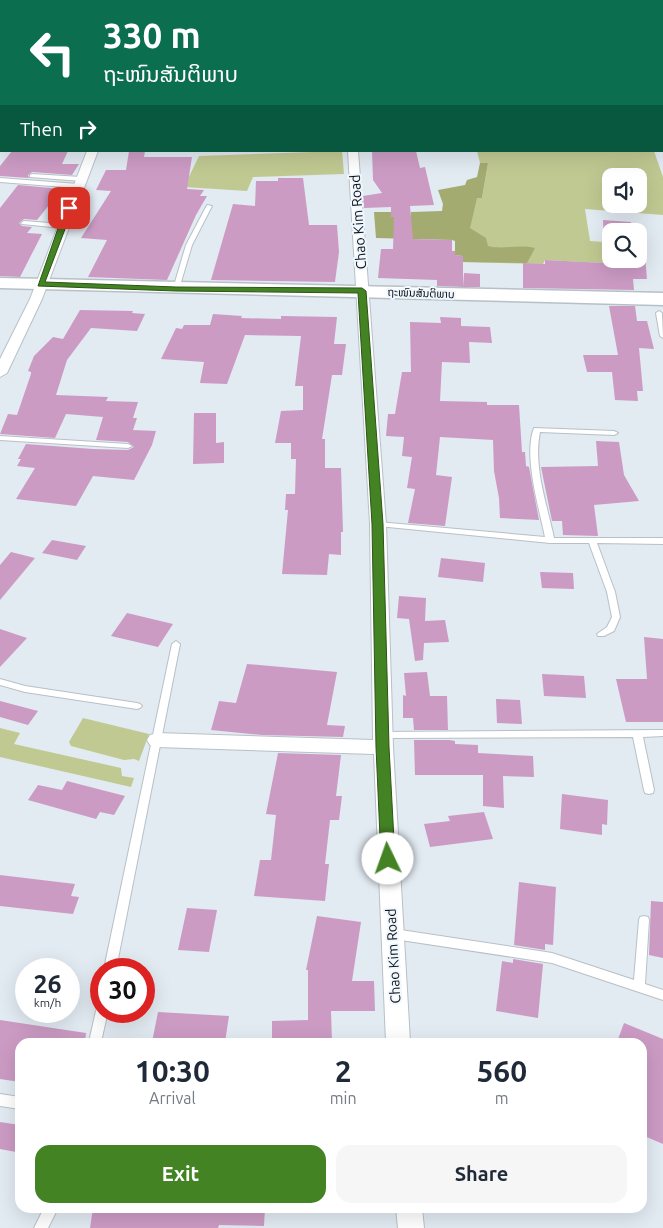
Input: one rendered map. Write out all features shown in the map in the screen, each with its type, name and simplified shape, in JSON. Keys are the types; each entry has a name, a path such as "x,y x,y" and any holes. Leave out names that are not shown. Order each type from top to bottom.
{"street":[{"path":"0,373 38,291 93,152"},
{"name":"Chao Kim Road","path":"353,152 378,524 382,741 398,1038"},
{"name":"ຖະໜົນສັນຕິພາບ","path":"0,283 38,291 363,298 662,308"},
{"name":"ຖະໜົນສັນຕິພາບ","path":"0,298 38,291 176,289 363,298"},
{"path":"157,740 382,741"},
{"path":"410,1213 411,1228"}],"lane":[{"path":"32,176 79,183"},
{"path":"0,180 79,183"},
{"path":"176,289 189,245 210,206"},
{"path":"24,223 62,226"},
{"path":"662,308 663,336"},
{"path":"550,540 536,472 534,438 537,430 614,433"},
{"path":"0,438 128,446"},
{"path":"378,524 550,540 593,542 663,540"},
{"path":"593,542 610,592 616,618 612,629 601,634"},
{"path":"112,958 176,644"},
{"path":"0,682 25,689 137,706"},
{"path":"637,733 649,790"},
{"path":"382,741 663,733"},
{"path":"639,986 644,920"},
{"path":"391,934 552,958 663,995"},
{"path":"96,1038 99,1023"},
{"path":"0,1100 15,1102"},
{"path":"41,1228 48,1213"}],"green space":[{"path":"342,152 344,174 253,177 247,191 184,187 199,156"},
{"path":"477,152 654,152 663,177 663,215 637,213 647,213 647,168 602,168 602,210 585,209 590,241 602,242 602,263 545,260 543,264 463,262 463,256 455,255 455,241 465,198 482,198 488,163 480,163"},
{"path":"480,163 488,163 482,198 477,198 470,228 486,238 488,246 535,248 527,263 463,262 463,256 455,255 455,241 452,240 376,238 374,212 391,212 391,217 411,217 411,212 442,211 443,204 438,190 465,185 467,180 477,177"},
{"path":"83,718 149,734 139,761 134,759 124,760 71,746 69,742"},
{"path":"0,728 20,733 14,744 121,768 122,776 134,778 131,787 0,757"}],"building":[{"path":"11,152 68,152 62,164 79,164 72,175 32,172 28,175 29,178 0,176 0,166"},
{"path":"129,152 145,152 144,157 192,157 187,189 204,190 200,196 207,196 196,215 167,280 88,277 107,240 81,238 111,191 96,190 106,170 126,170"},
{"path":"372,152 416,152 420,168 425,167 434,205 410,206 413,239 452,240 452,251 455,251 455,255 463,256 463,287 437,286 437,280 378,278 381,249 393,249 394,217 391,217 391,207 364,208 363,196 382,193 373,180"},
{"path":"278,178 303,178 309,225 337,225 339,252 335,282 211,280 233,204 255,206 256,181 278,181"},
{"path":"18,185 62,189 37,220 24,219 19,223 22,226 32,227 27,233 42,234 20,277 0,276 0,208"},
{"path":"603,220 631,223 603,223"},
{"path":"545,260 602,263 602,268 646,268 647,279 633,279 634,290 523,288 523,263 545,264"},
{"path":"464,273 480,274 480,287 463,287"},
{"path":"609,306 635,306 637,321 647,321 654,349 639,348 643,391 637,391 638,401 615,400 612,372 587,372 583,355 618,355"},
{"path":"80,310 133,311 132,313 145,314 137,331 91,328 67,360 56,395 108,397 106,401 138,402 133,418 137,418 133,430 156,431 152,445 134,480 93,476 76,506 16,499 35,468 17,466 21,459 18,459 26,444 128,450 134,447 128,442 96,440 103,417 66,414 55,438 0,434 8,414 17,415 31,374 28,371 34,356 53,337 63,339"},
{"path":"213,314 242,316 241,318 281,319 281,316 337,317 334,344 346,344 342,375 332,375 322,439 325,439 325,468 341,468 343,532 341,532 341,555 329,554 327,575 282,574 288,510 285,510 286,494 295,494 296,459 291,459 291,443 275,443 281,411 303,410 303,386 295,386 301,336 245,335 227,384 200,383 204,362 161,359 176,328 182,329 184,325 210,325"},
{"path":"440,317 461,318 461,326 490,327 492,343 469,342 470,363 442,362 440,401 487,402 487,405 519,405 522,452 525,452 526,466 529,467 539,520 500,518 499,498 494,471 493,440 440,437 436,475 452,477 445,526 408,523 415,489 407,488 412,457 402,456 404,437 386,436 388,414 395,414 402,372 411,372 410,322 441,323"},
{"path":"194,413 216,413 216,443 224,442 224,463 193,464"},
{"path":"596,441 619,442 624,475 639,501 594,505 598,536 563,535 562,521 552,521 541,467 598,466"},
{"path":"52,540 86,546 77,560 42,553"},
{"path":"11,552 35,558 0,600 0,565"},
{"path":"441,558 485,563 483,582 438,577"},
{"path":"540,572 573,573 574,589 542,588"},
{"path":"399,596 426,598 425,621 445,620 449,642 424,643 423,660 415,661 409,619 397,618"},
{"path":"127,613 173,624 158,647 111,636"},
{"path":"0,629 27,638 0,667"},
{"path":"644,637 663,639 663,722 626,722 616,679 647,679"},
{"path":"247,664 337,672 327,725 345,726 343,737 262,735 211,730 219,701 236,703"},
{"path":"427,672 430,696 447,696 448,730 414,730 413,718 403,718 403,695 406,696 404,673"},
{"path":"542,674 584,676 586,698 544,696"},
{"path":"496,699 520,700 522,724 497,723"},
{"path":"0,701 38,711 28,725 0,717"},
{"path":"414,740 449,740 455,741 455,744 478,745 478,753 533,756 534,777 503,776 504,808 483,806 483,775 415,775"},
{"path":"278,753 341,755 336,796 342,796 339,820 330,820 325,864 329,864 325,901 254,896 260,860 271,860 276,815 266,814"},
{"path":"67,781 125,796 114,815 100,812 96,819 28,800 38,785 62,790"},
{"path":"562,794 608,800 607,825 602,824 602,835 560,829"},
{"path":"484,812 493,839 430,847 424,824 450,821 448,816"},
{"path":"0,875 75,884 71,896 79,897 73,914 0,906"},
{"path":"519,882 556,887 553,945 545,944 545,950 514,945"},
{"path":"651,901 663,902 663,958 649,955"},
{"path":"187,908 217,910 209,952 178,950"},
{"path":"317,916 361,922 352,981 374,981 375,1011 331,1011 332,1038 272,1038 272,1021 308,1020 308,970 306,970"},
{"path":"513,959 543,964 538,1018 496,1011 502,961 513,963"},
{"path":"158,1012 229,1016 226,1038 153,1038"},
{"path":"0,1020 86,1033 85,1038 15,1038 15,1081 0,1079"},
{"path":"624,1023 663,1039 663,1144 647,1137 647,1038 618,1038"},
{"path":"0,1122 15,1124 15,1152 0,1149"},
{"path":"92,1213 265,1213 264,1226 219,1225 218,1228 90,1228"}],"route":[{"path":"69,208 40,284 110,285 176,289 362,291 378,524 383,747 388,859"}]}
